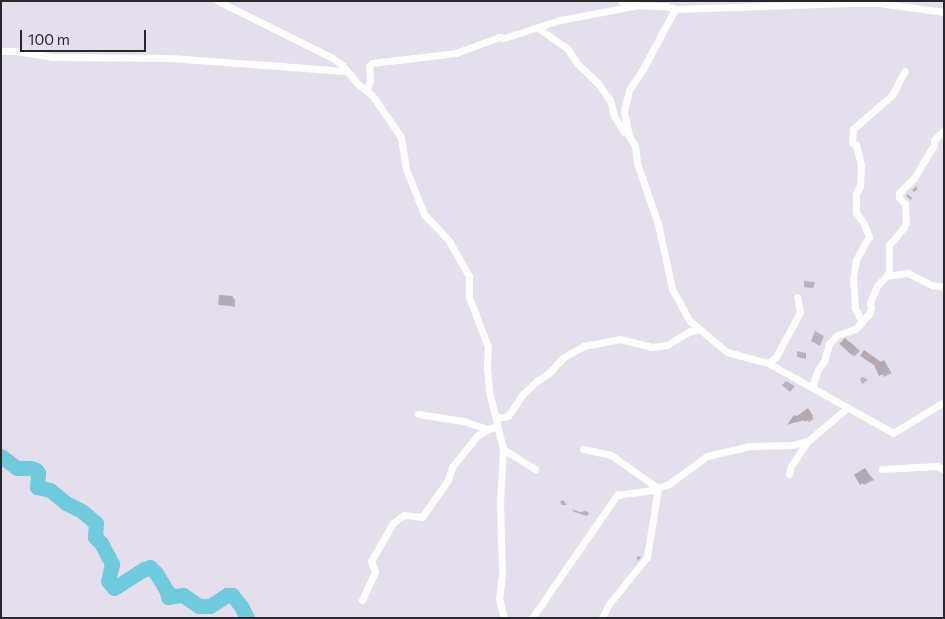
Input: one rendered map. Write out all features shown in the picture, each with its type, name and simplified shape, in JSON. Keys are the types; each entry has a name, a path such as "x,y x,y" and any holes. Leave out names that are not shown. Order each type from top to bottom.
{"street":[{"path":"218,1 336,60 383,107 400,137 406,169 424,214 449,241 468,276 469,297 488,347 487,378 503,449 500,502 502,574 499,598 504,618"},
{"path":"621,1 634,6"},
{"path":"367,90 370,80 369,66 372,63 456,53 499,37 504,38 579,16 634,6 666,6 675,9 877,3 944,12"},
{"path":"675,9 643,69 629,90 624,112 629,136 635,146 637,164 658,224 672,289 690,321 727,352 768,363 893,433 944,402"},
{"path":"538,28 567,48 577,64 597,82 610,100 614,116 623,131 629,136"},
{"path":"1,51 15,51 51,57 170,58 346,71"},
{"path":"862,322 854,308 853,279 856,260 869,237 864,224 856,212 856,194 860,185 862,165 856,145 852,143 853,129 892,94 906,71"},
{"path":"887,276 889,245 906,222 905,204 899,197 900,193 914,178 934,145 934,140 944,130"},
{"path":"812,387 818,370 824,361 829,344 837,335 855,328 862,322 871,308 870,303 882,277 908,273 932,285 944,287"},
{"path":"768,363 776,357 800,312 797,297"},
{"path":"496,418 508,416 536,381 549,373 564,357 584,346 620,339 652,347 667,345 690,331 699,329"},
{"path":"789,474 792,463 808,441 848,407"},
{"path":"418,414 463,422 488,429 497,428"},
{"path":"362,600 375,572 371,561 393,523 404,515 422,517 448,480 452,467 477,436 488,429"},
{"path":"532,618 617,495 658,488 669,484 707,456 727,453 750,446 792,445 808,441"},
{"path":"503,449 535,469"},
{"path":"583,449 611,455 658,488"},
{"path":"882,469 937,466 944,470"},
{"path":"602,618 608,604 647,557 658,488"}],"building":[{"path":"219,295 233,296 232,306 218,305"},
{"path":"845,338 857,349 851,355 840,344"},
{"path":"864,350 881,362 884,360 890,371 879,376 874,365 860,356"},
{"path":"808,408 813,416 805,422 803,419 787,425 794,415 797,416"},
{"path":"865,468 871,478 860,485 854,475"}],"waterway":[{"path":"1,456 17,468 36,470 38,473 37,487 50,490 66,503 82,511 96,523 95,537 101,543 112,564 108,581 114,588 150,567 167,591 168,597 183,595 199,606 210,606 227,595 232,595 241,606 247,618"}]}
